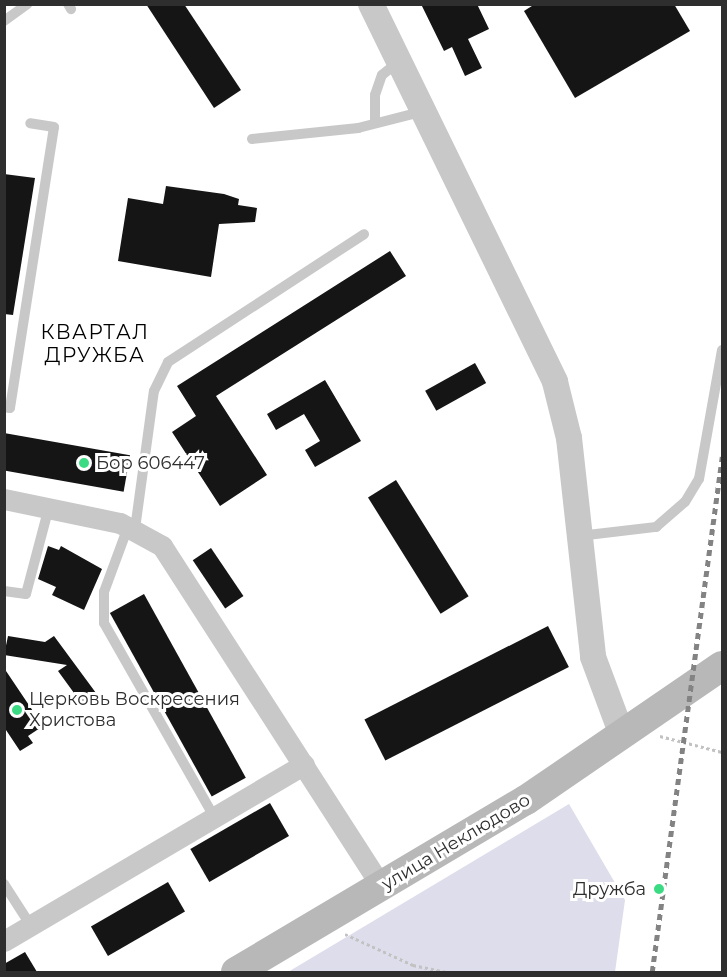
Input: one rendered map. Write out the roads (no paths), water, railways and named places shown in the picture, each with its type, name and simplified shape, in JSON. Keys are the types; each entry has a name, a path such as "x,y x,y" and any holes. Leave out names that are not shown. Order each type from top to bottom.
{"main road":[{"name":"улица Неклюдово","path":"236,972 382,888 632,728 723,666"}],"street":[{"path":"371,4 421,112 555,382 569,438 576,537 593,657 632,728"},
{"path":"4,499 49,507 131,528 162,546 183,573 382,888"},
{"path":"4,941 304,764"}],"lane":[{"path":"4,21 27,4"},
{"path":"375,123 375,94 382,75 398,62"},
{"path":"252,139 375,123 421,112"},
{"path":"4,407 10,408 54,127 30,123"},
{"path":"214,817 104,623 104,592 131,528 154,391 168,362 364,234"},
{"path":"576,537 656,528 685,502 699,479 723,350"},
{"path":"4,591 26,594 49,507"},
{"path":"4,884 31,926"}],"railway":[{"path":"652,972 722,457"}],"place":[{"name":"Бор 606447","path":"84,463"},
{"name":"Церковь Воскресения Христова","path":"17,710"},
{"name":"Дружба","path":"659,889"}],"district":[{"name":"КВАРТАЛ ДРУЖБА","path":"95,344"}]}
